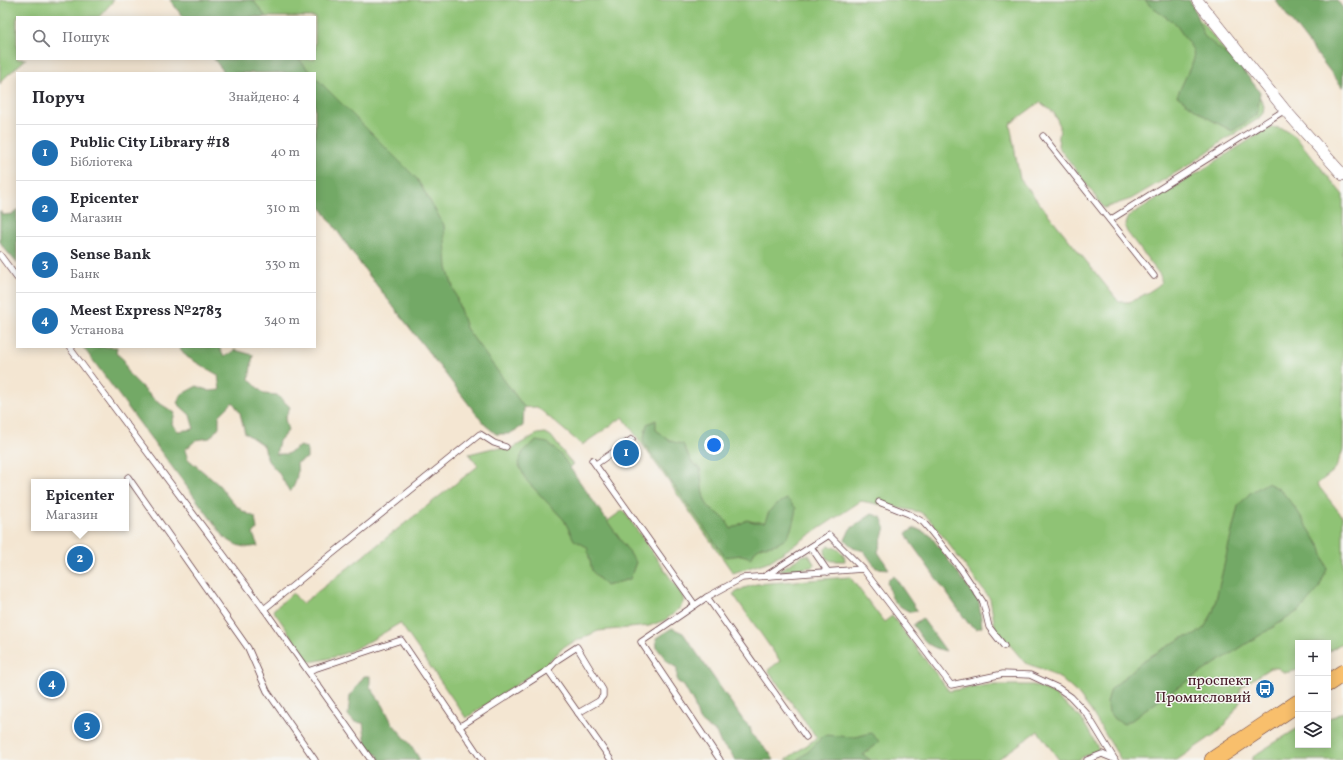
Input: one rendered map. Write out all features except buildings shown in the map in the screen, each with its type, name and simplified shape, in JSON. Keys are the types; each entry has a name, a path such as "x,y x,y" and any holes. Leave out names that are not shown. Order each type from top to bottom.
{"main road":[{"path":"1331,681 1343,673"},
{"path":"1214,760 1295,705"}],"street":[{"path":"1197,0 1285,110 1339,165 1343,176"}],"lane":[{"path":"1110,220 1285,110"},
{"path":"1043,136 1154,276"},
{"path":"0,255 16,277"},
{"path":"70,348 264,609 370,760"},
{"path":"264,609 480,434 494,443 506,447"},
{"path":"632,438 594,462 695,605"},
{"path":"128,477 248,648 267,692 315,760"},
{"path":"879,502 909,514 923,522 961,569 983,602 989,627 1004,646"},
{"path":"767,576 829,535 863,569 951,684 1003,674 1030,675 1058,688 1071,697 1087,714 1114,760"},
{"path":"811,547 828,572"},
{"path":"720,760 640,642 707,597 742,578 863,569"},
{"path":"707,597 806,737"},
{"path":"308,672 401,640 482,760"},
{"path":"460,727 548,670 557,660 577,647 603,690 603,696 599,701 578,713"},
{"path":"548,670 611,760"},
{"path":"1087,760 1102,754 1114,760"}],"green space":[{"path":"0,0 114,0 100,16 16,16 16,60 25,60 2,80 0,84"},
{"path":"170,0 1184,0 1257,91 1264,106 1263,113 1258,119 1189,165 1131,199 1104,208 1058,146 1060,126 1054,113 1040,102 1010,124 1020,179 1119,302 1129,302 1135,299 1158,286 1161,281 1160,275 1127,232 1125,227 1129,216 1267,129 1278,128 1295,136 1343,195 1343,450 1335,470 1317,484 1343,517 1343,642 1331,650 1331,640 1295,640 1295,671 1285,672 1278,668 1270,668 1241,687 1239,695 1240,702 1225,725 1215,734 1177,760 1121,760 1091,711 1078,694 1061,679 1047,671 1025,663 995,627 990,599 938,530 928,518 920,512 861,501 770,561 733,573 623,417 582,445 537,407 473,409 362,266 316,200 316,72 224,72 215,60 316,60 316,16 182,16"},
{"path":"170,0 253,0 265,16 182,16"},
{"path":"1145,0 1189,0 1192,4 1204,36 1239,65 1260,92 1257,115 1232,131 1206,117 1177,96 1194,59 1193,50 1175,23 1151,7"},
{"path":"1275,0 1337,0 1343,8 1343,88"},
{"path":"215,60 300,60 310,72 224,72"},
{"path":"316,78 417,179 444,225 447,268 466,328 524,407 523,426 509,434 496,434 484,424 362,266 316,200"},
{"path":"16,210 16,262 3,247 0,241 0,211 3,215 13,214"},
{"path":"84,348 117,348 116,353 124,360 128,373 156,401 175,413 172,424 178,431 194,429 190,415 177,403 182,394 197,386 210,391 220,390 218,375 187,357 180,348 220,348 224,357 235,350 253,355 249,379 264,394 277,395 290,407 285,419 288,431 279,441 276,454 287,454 300,446 307,448 307,458 297,463 296,478 290,492 278,472 268,461 264,446 245,433 240,413 233,402 219,416 219,427 210,438 196,440 185,450 188,459 219,485 232,502 244,512 255,517 257,529 253,534 258,546 240,546 225,538"},
{"path":"656,420 656,430 671,441 683,444 692,463 700,468 703,493 706,503 724,519 731,529 747,520 754,522 765,522 773,508 778,503 787,499 796,508 793,524 788,536 778,543 762,546 755,551 751,558 742,555 725,557 643,442 647,424"},
{"path":"545,433 551,436 573,465 567,469 605,523 623,510 682,595 684,601 676,612 665,620 649,626 598,631 565,646 543,667 466,718 400,623 346,653 335,657 309,662 273,610 293,593 302,604 478,466 469,454 493,448 511,449 537,434"},
{"path":"536,441 548,443 561,455 636,562 630,579 606,586 592,571 587,547 574,540 564,520 526,480 518,463 524,450"},
{"path":"1267,483 1280,489 1296,509 1321,548 1327,569 1318,590 1300,610 1172,691 1132,720 1124,724 1114,719 1109,712 1107,702 1111,689 1144,660 1182,638 1195,635 1204,628 1213,612 1238,506 1250,493"},
{"path":"872,514 881,517 885,527 878,552 889,569 876,568 864,551 853,548 845,540 850,529"},
{"path":"915,528 930,535 979,602 982,627 976,629 968,623 911,543 906,533"},
{"path":"828,546 840,550 845,558 845,561 832,561 826,558 825,549"},
{"path":"804,555 809,555 814,564 813,567 778,571"},
{"path":"894,576 917,610 910,612 896,603 890,593 887,581"},
{"path":"850,577 884,622 892,616 949,691 989,685 1033,685 1051,692 1081,718 1100,751 1093,752 1077,760 1059,760 1038,731 997,760 785,760 817,738 768,670 780,661 733,594 756,584"},
{"path":"922,618 946,651 930,645 920,635 913,625"},
{"path":"672,628 683,633 743,720 750,727 752,735 769,752 774,760 735,760 731,753 721,744 716,732 699,720 694,704 684,686 677,681 677,668 669,663 657,648 656,638"},
{"path":"364,676 370,676 370,687 383,705 392,723 411,745 420,760 380,760 378,755 366,745 363,723 354,722 348,715 350,696"},
{"path":"1343,712 1343,760 1251,760 1255,755 1295,730 1295,748 1331,748 1331,717"},
{"path":"871,733 879,741 863,755 871,760 797,760 809,751 824,735 855,737"}],"place":[{"name":"Public City Library #18","path":"626,453"},
{"name":"Epicenter","path":"80,559"},
{"name":"Meest Express №2783","path":"52,684"},
{"name":"проспект Промисловий","path":"1265,689"},
{"name":"Sense Bank","path":"87,726"}]}
